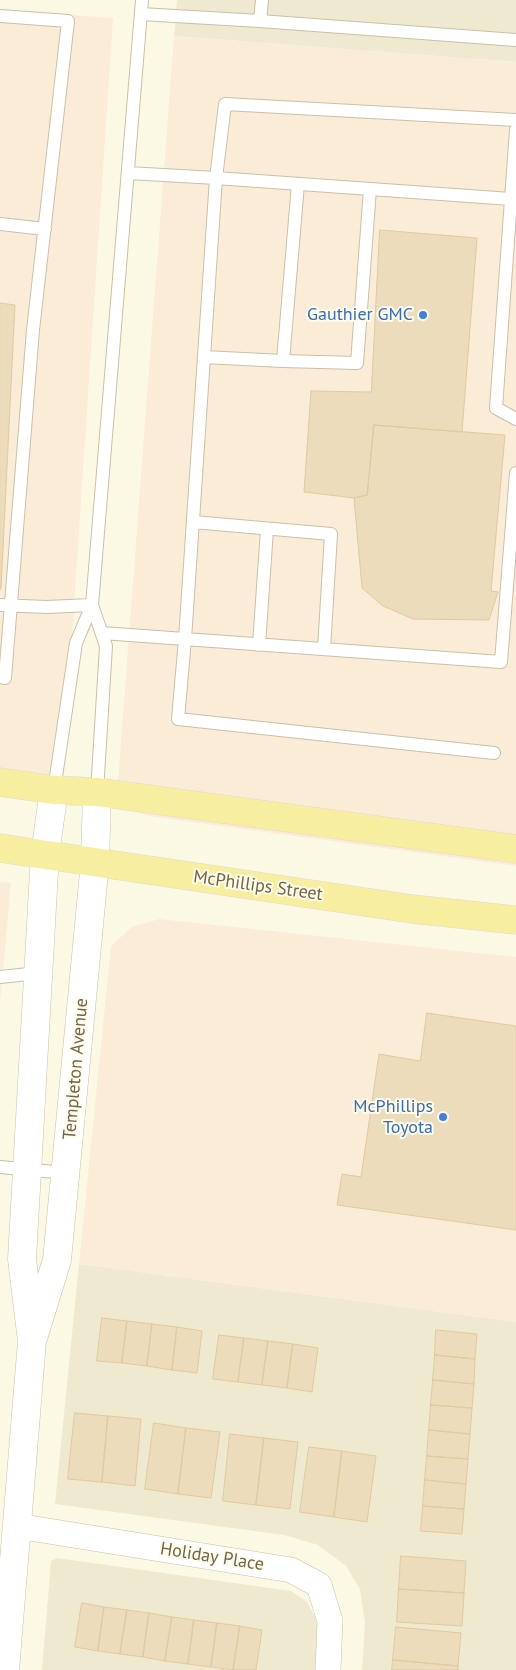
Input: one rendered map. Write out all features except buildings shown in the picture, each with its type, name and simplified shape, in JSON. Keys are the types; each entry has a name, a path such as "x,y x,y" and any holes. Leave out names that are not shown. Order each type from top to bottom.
{"main road":[{"path":"0,782 54,790 97,792 516,849"},
{"name":"McPhillips Street","path":"0,848 412,909 516,920"}],"street":[{"name":"Templeton Avenue","path":"5,1670 32,1341 13,1169 38,973 45,854 54,790"},
{"name":"Templeton Avenue","path":"32,1341 57,1260 96,862 97,792"},
{"name":"Holiday Place","path":"17,1526 291,1570 319,1585 330,1621 328,1670"}],"lane":[{"path":"54,790 76,643 92,605 142,0"},
{"path":"260,21 262,0"},
{"path":"142,14 516,40"},
{"path":"0,16 68,21 33,330 5,606 5,678 0,677"},
{"path":"494,753 178,719 216,178 225,104 516,120"},
{"path":"516,130 496,408 516,419"},
{"path":"128,172 511,199"},
{"path":"284,360 298,184"},
{"path":"204,357 357,363 370,188"},
{"path":"0,224 45,229"},
{"path":"102,633 501,662 516,473"},
{"path":"193,522 331,534 324,649"},
{"path":"259,645 267,529"},
{"path":"5,606 46,608 92,605"},
{"path":"92,605 106,646 97,792"},
{"path":"0,977 38,973"},
{"path":"13,1169 66,1174"}],"shaded area":[{"path":"177,0 516,0 516,62 174,36"},
{"path":"0,10 113,18 62,786 0,778"},
{"path":"174,36 516,62 516,866 148,816 127,809 118,782"},
{"path":"0,882 11,883 0,1002"},
{"path":"159,919 516,957 516,1322 79,1264 111,946 132,927"},
{"path":"79,1264 516,1322 516,1670 362,1670 365,1623 360,1589 346,1566 318,1545 284,1535 55,1504"},
{"path":"57,1558 291,1591 307,1602 316,1619 319,1636 315,1670 42,1670 51,1561"}],"place":[{"name":"Gauthier GMC","path":"423,315"},
{"name":"McPhillips Toyota","path":"443,1117"}]}
